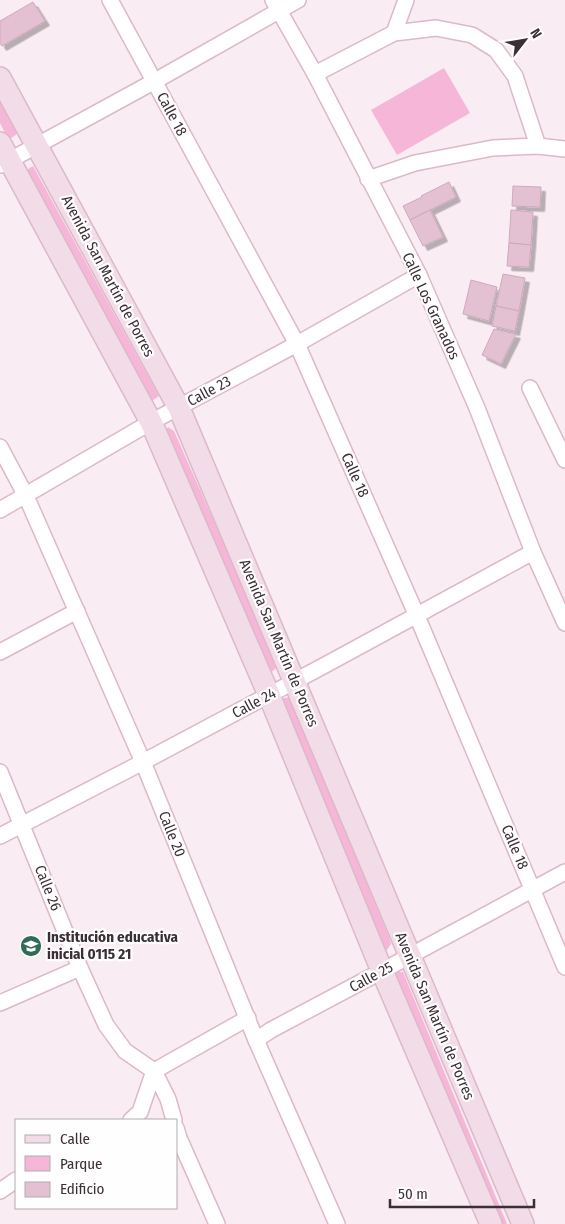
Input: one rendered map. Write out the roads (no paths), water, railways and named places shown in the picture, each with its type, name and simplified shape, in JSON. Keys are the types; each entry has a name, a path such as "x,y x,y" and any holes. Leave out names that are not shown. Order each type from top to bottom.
{"main road":[{"name":"Avenida San Martín de Porres","path":"0,78 179,408 523,1224"},
{"name":"Avenida San Martín de Porres","path":"3,156 151,422 269,695 382,971 491,1224"}],"street":[{"name":"Calle 18","path":"110,0 297,344 417,616 565,967"},
{"path":"3,156 37,144 154,81 276,5 298,0"},
{"path":"394,33 406,0"},
{"name":"Calle Los Granados","path":"276,5 315,74 419,275 477,408 534,552 565,623"},
{"path":"315,74 394,33 436,28 472,35 496,50 515,76 538,146"},
{"path":"368,179 415,162 493,148 538,146 565,149"},
{"name":"Calle 23","path":"0,510 151,422 297,344 419,275"},
{"path":"530,388 565,460"},
{"name":"Calle 20","path":"0,447 26,496 143,762 256,1040 337,1224"},
{"name":"Calle 24","path":"0,836 269,695 534,552"},
{"path":"0,652 77,611"},
{"name":"Calle 26","path":"0,772 80,968 106,1025 125,1052 154,1071"},
{"name":"Calle 25","path":"256,1040 271,1030 565,872"},
{"path":"0,1003 80,968"},
{"path":"132,1119 140,1112 154,1071 248,1018"},
{"path":"154,1071 168,1099 174,1119"},
{"path":"178,1135 217,1224"},
{"path":"0,1191 15,1181"}],"place":[{"name":"Institución educativa inicial 0115 21","path":"31,946"}]}
